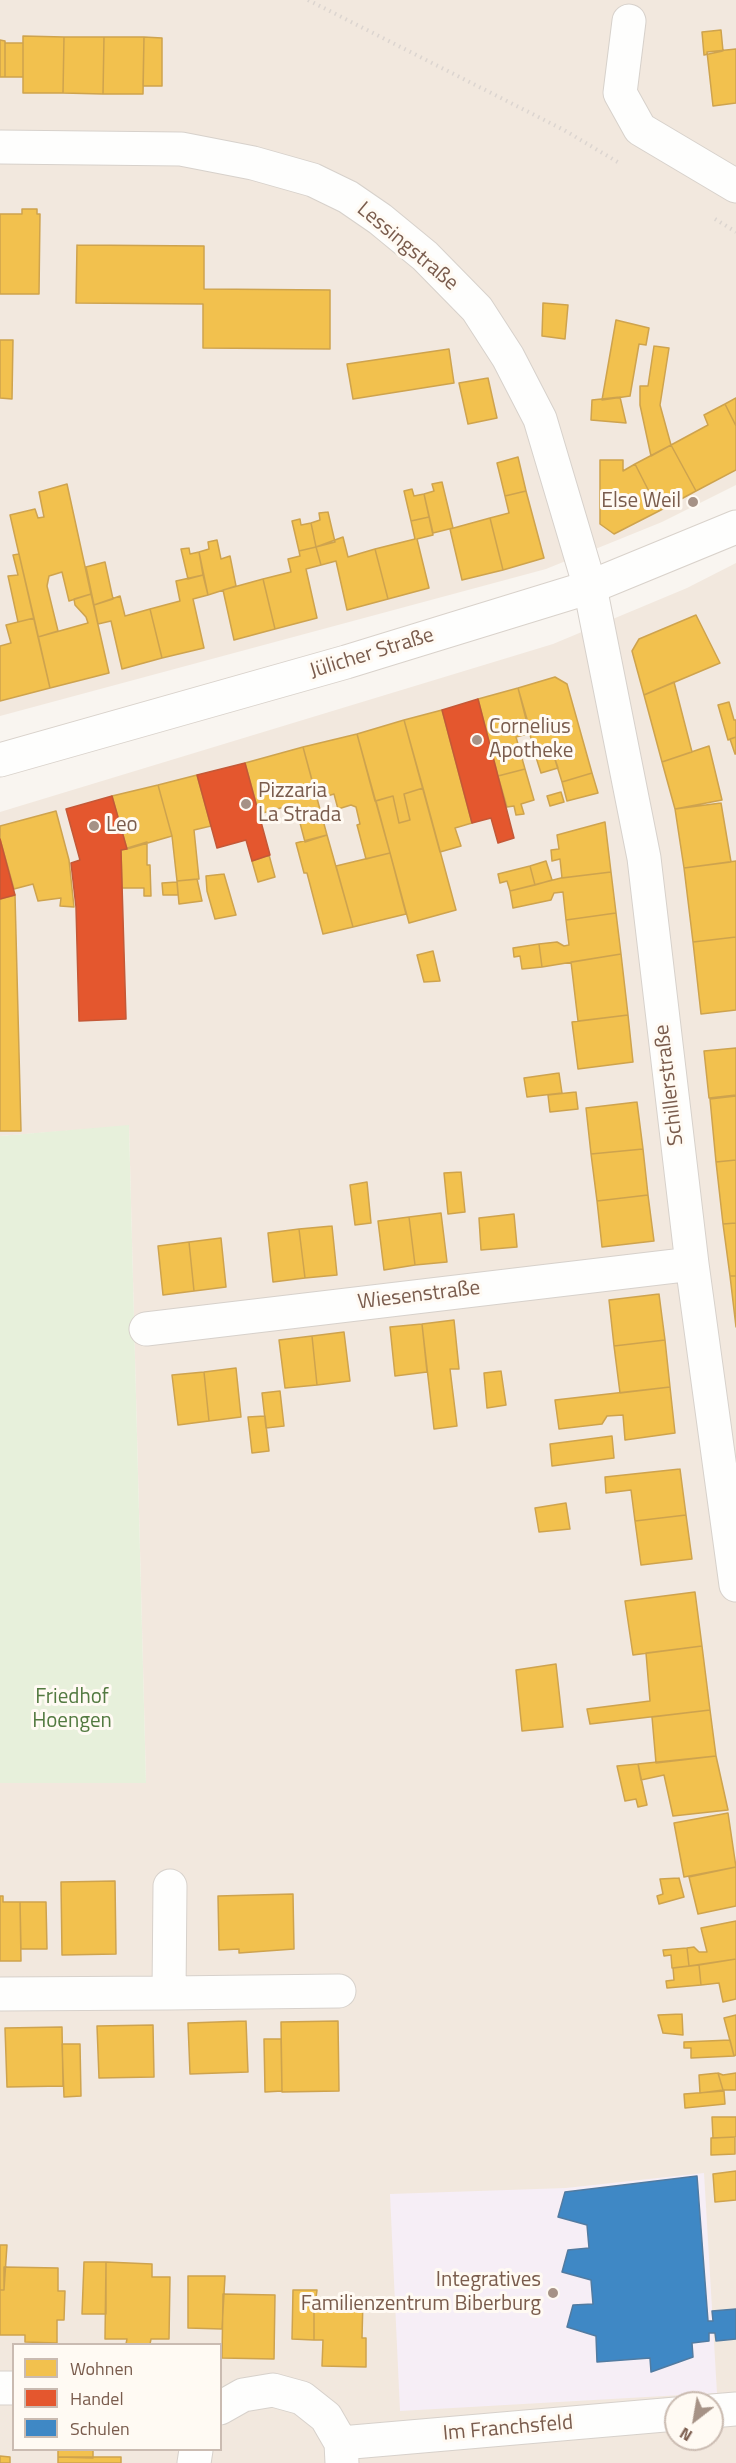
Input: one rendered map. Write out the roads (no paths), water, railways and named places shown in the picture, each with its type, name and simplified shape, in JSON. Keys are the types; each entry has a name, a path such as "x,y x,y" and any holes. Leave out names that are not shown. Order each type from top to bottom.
{"street":[{"path":"629,21 620,93 640,129 736,186"},
{"name":"Lessingstraße","path":"0,147 181,149 253,164 313,180 348,197 381,219 425,256 477,309 508,357 540,419 590,587"},
{"name":"Jülicher Straße","path":"0,760 346,663 590,587 736,527"},
{"name":"Schillerstraße","path":"590,587 644,858 692,1264 736,1584"},
{"name":"Wiesenstraße","path":"146,1329 692,1264"},
{"path":"169,1993 170,1886"},
{"path":"0,1994 339,1991"},
{"name":"Im Franchsfeld","path":"222,2407 243,2395 273,2390 302,2398 326,2417 342,2453 664,2415"}],"place":[{"name":"Else Weil","path":"693,502"},
{"name":"Cornelius Apotheke","path":"477,740"},
{"name":"Pizzaria La Strada","path":"246,804"},
{"name":"Leo","path":"94,826"},
{"name":"Integratives Familienzentrum Biberburg","path":"553,2293"}],"park label":[{"name":"Friedhof Hoengen","path":"72,1710"}]}
